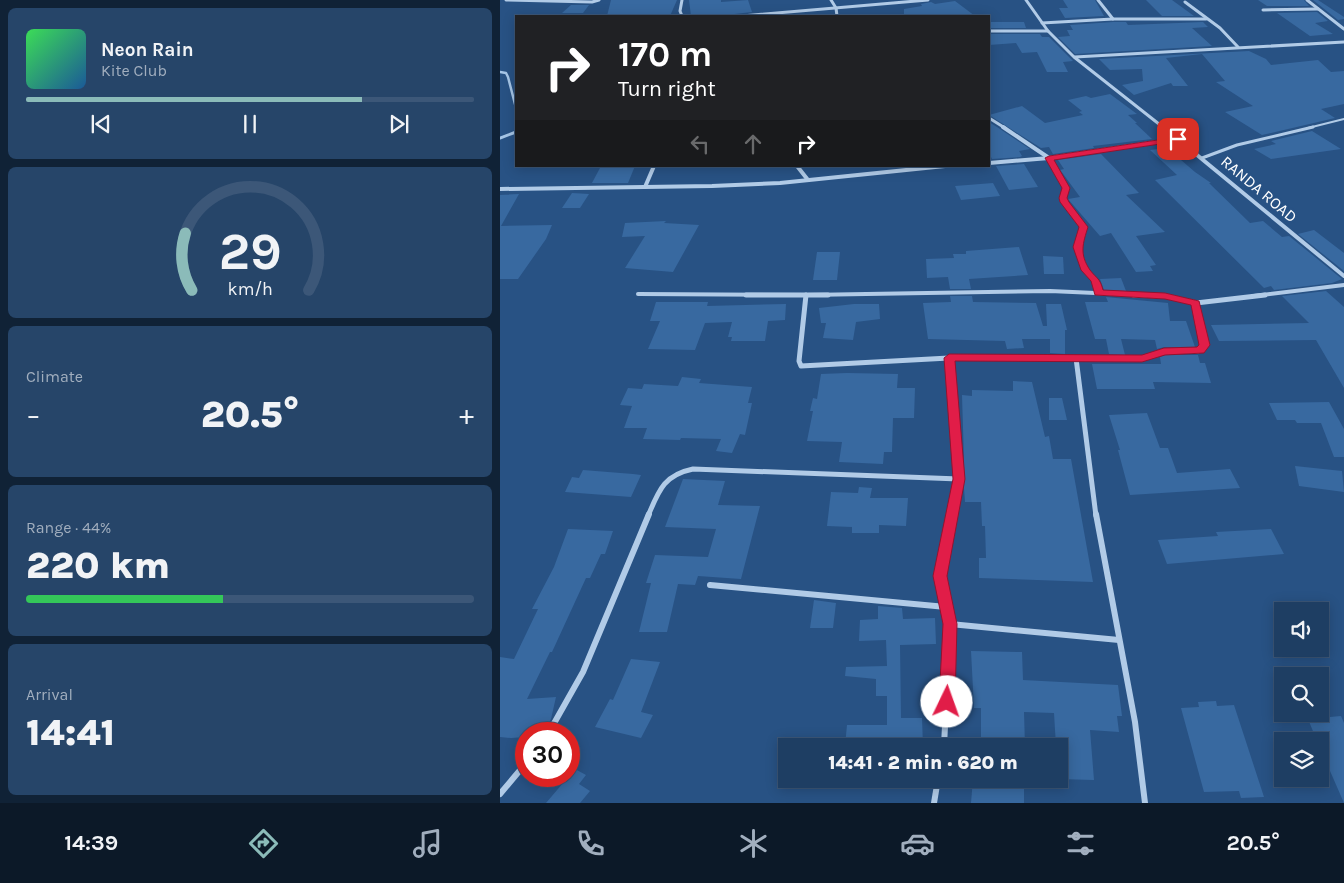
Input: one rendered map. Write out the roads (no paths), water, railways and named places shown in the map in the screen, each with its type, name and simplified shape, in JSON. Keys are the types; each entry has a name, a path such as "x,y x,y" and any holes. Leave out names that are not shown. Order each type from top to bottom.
{"street":[{"path":"506,0 592,2 599,0"},
{"path":"682,0 680,11 682,15"},
{"path":"831,0 836,8 837,15"},
{"path":"759,15 928,0"},
{"name":"RANDA ROAD","path":"1026,0 1048,31 1074,57 1202,158 1344,276"},
{"path":"1098,0 1114,18 1113,20"},
{"path":"1307,0 1344,29"},
{"path":"1185,2 1224,32 1238,48"},
{"path":"1263,10 1318,9"},
{"path":"1042,23 1206,19"},
{"path":"990,31 1048,31"},
{"path":"1074,57 1344,42"},
{"path":"990,119 1049,158 1066,188 1063,198 1065,202 1084,227 1077,247 1086,270 1096,281 1099,293"},
{"path":"990,163 1049,158 1178,139"},
{"path":"645,187 654,167"},
{"path":"798,167 808,180"},
{"path":"500,189 712,186 808,180 932,167"},
{"path":"638,294 806,295 1050,291 1165,296 1196,303 1344,285"},
{"path":"806,295 799,361 802,366 949,358 1142,359 1164,352 1201,350 1204,345 1196,303"},
{"path":"944,738 950,624 940,576 959,479 949,358"},
{"path":"1076,358 1092,494 1135,722 1145,803"},
{"path":"555,722 583,672 657,495 666,480 677,472 692,469 959,479"},
{"path":"710,585 946,607"},
{"path":"950,624 1119,640"},
{"path":"500,794 515,776"},
{"path":"934,803 936,788"}],"lane":[{"path":"1202,158 1246,142 1344,119"}],"waterway":[{"path":"500,72 506,73 508,77 515,104"},
{"path":"500,138 515,132"}]}
